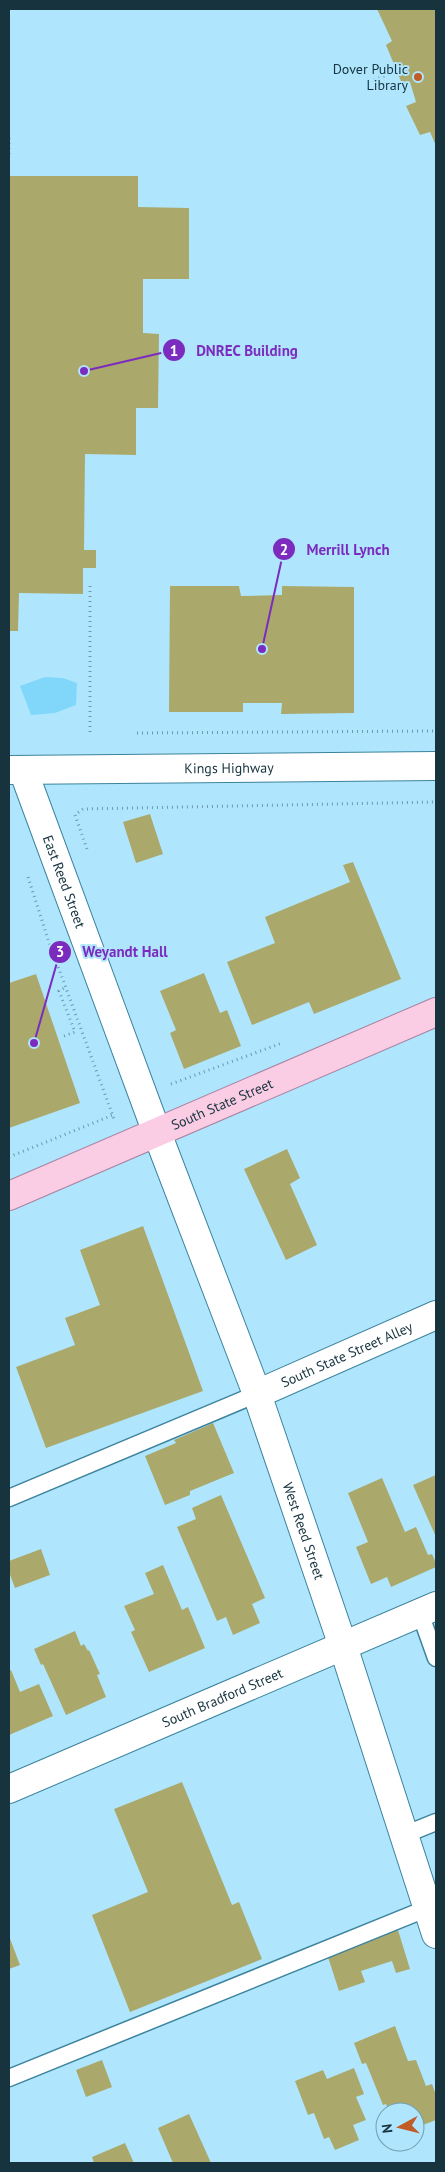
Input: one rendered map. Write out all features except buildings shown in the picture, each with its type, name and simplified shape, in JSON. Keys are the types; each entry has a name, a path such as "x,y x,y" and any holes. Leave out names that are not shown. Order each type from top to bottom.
{"main road":[{"name":"South State Street","path":"9,1196 436,1012"}],"street":[{"name":"Kings Highway","path":"16,770 436,766"},
{"name":"East Reed Street","path":"16,770 157,1133"},
{"name":"West Reed Street","path":"157,1133 257,1394 343,1646 436,1934"},
{"name":"South State Street Alley","path":"257,1394 436,1315"},
{"name":"South Bradford Street","path":"9,1789 428,1610"}],"lane":[{"path":"9,1498 257,1394"},
{"path":"428,1610 436,1658"},
{"path":"404,1835 436,1822"},
{"path":"9,2078 428,1908"}],"path":[{"path":"374,80 397,71"},
{"path":"9,138 9,157"},
{"path":"90,586 90,732"},
{"path":"136,733 436,731"},
{"path":"88,852 75,815 83,809 436,803"},
{"path":"9,1157 114,1117 48,939"},
{"path":"64,1036 74,1032 59,991 66,987"},
{"path":"167,1075 171,1085 285,1042"}],"shaded area":[{"path":"45,677 63,678 77,683 76,705 55,713 31,715 20,686"}],"place":[{"name":"Dover Public Library","path":"418,77"},
{"name":"DNREC Building","path":"84,371"},
{"name":"Merrill Lynch","path":"262,649"},
{"name":"Weyandt Hall","path":"34,1043"}]}
